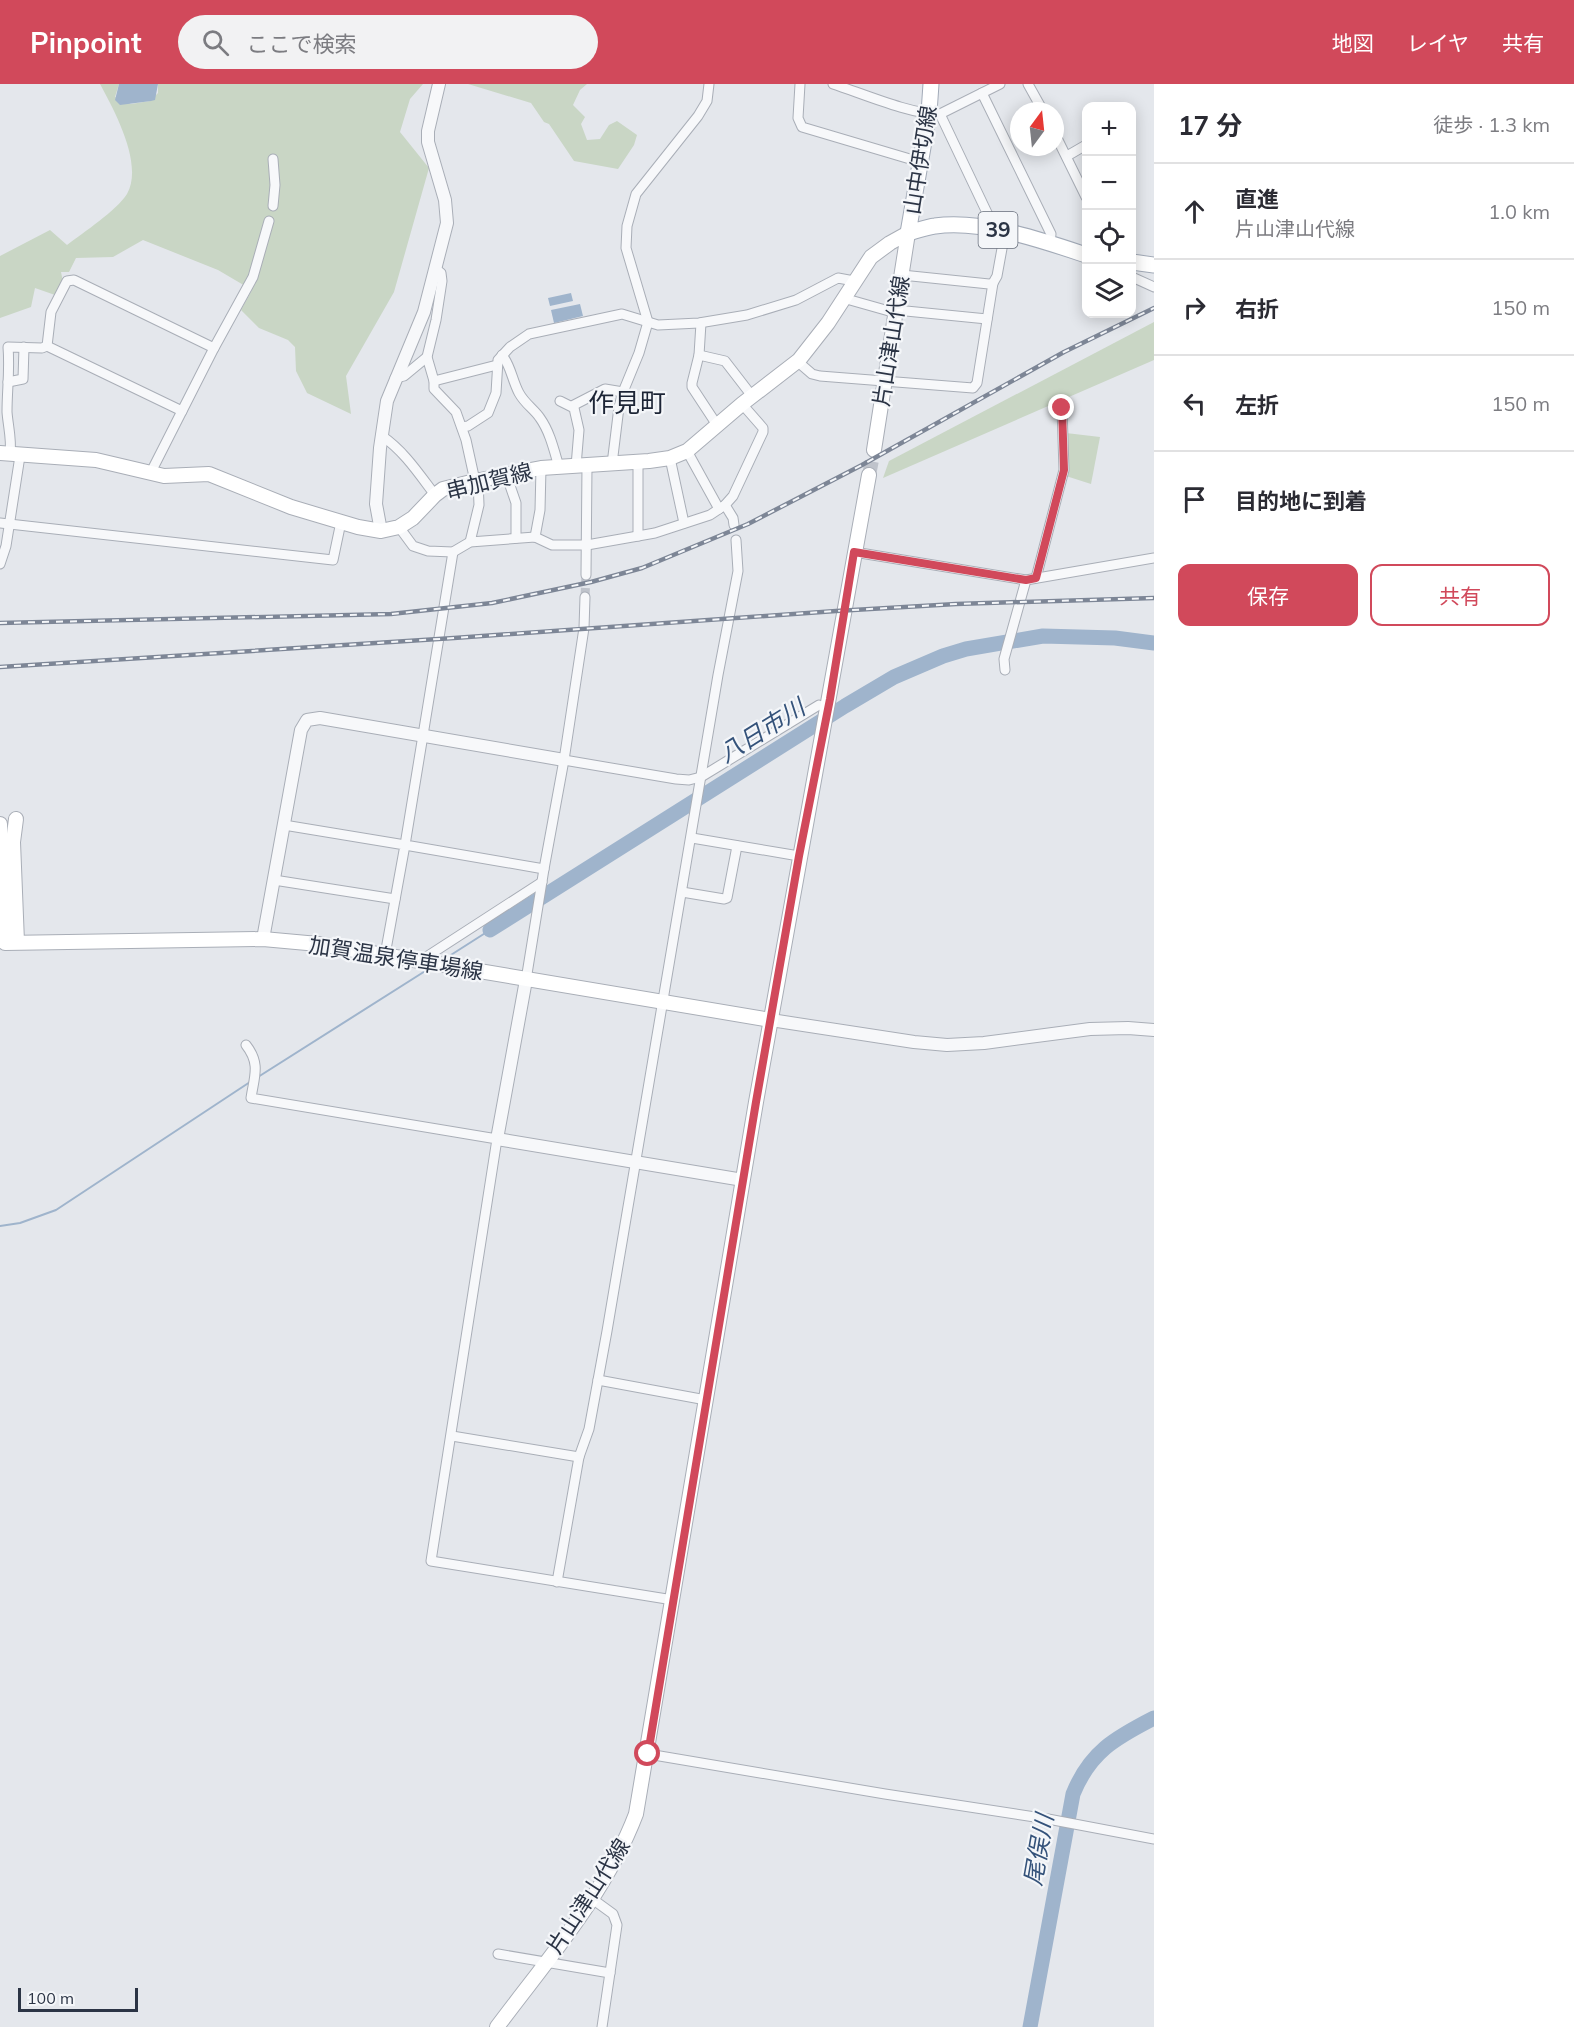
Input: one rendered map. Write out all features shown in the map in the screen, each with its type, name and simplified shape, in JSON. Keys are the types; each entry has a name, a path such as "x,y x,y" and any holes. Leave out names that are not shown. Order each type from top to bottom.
{"main road":[{"name":"山中伊切線","path":"931,84 934,113 920,162 908,233 936,226 971,226 998,230 1082,254"},
{"name":"片山津山代線","path":"874,450 908,233"},
{"name":"串加賀線","path":"10,454 96,460 150,474 176,476 209,474 276,502 341,522 381,531 399,527 413,518 444,489 476,480 541,468 638,463 670,458 687,451 797,361 828,322 871,257 908,233"},
{"path":"1136,263 1154,265"},
{"name":"片山津山代線","path":"497,2027 591,1898 616,1859 636,1815 799,856 824,733 823,705 869,475"},
{"path":"7,943 16,819"},
{"path":"0,824 7,943"},
{"name":"加賀温泉停車場線","path":"7,943 263,939 318,944 771,1020"}],"street":[{"path":"381,531 376,504 387,401 424,312 447,223 445,200 428,142 428,130 439,84"},
{"path":"612,464 619,407 648,322 626,248 627,226 636,194 698,116 707,101 709,84"},
{"path":"800,84 798,118 802,127 920,162"},
{"path":"834,84 920,112 934,113 1000,84"},
{"path":"1028,84 1037,102"},
{"path":"982,93 1052,234 1050,243"},
{"path":"797,361 812,374 820,376 973,388 977,383 993,283 997,276 998,230 934,113"},
{"path":"1066,156 1082,147"},
{"path":"1064,152 1082,190"},
{"path":"273,159 275,185 273,206"},
{"path":"150,474 257,269 269,221"},
{"path":"436,269 441,273 442,280 427,357 434,389 456,412 462,427 476,480 480,505 470,542"},
{"path":"902,275 993,283"},
{"path":"462,427 468,426 488,413 496,393 497,365 502,355 529,334 622,314 658,325 701,323 747,315 796,300 838,278 854,281"},
{"path":"1136,279 1154,286"},
{"path":"47,346 51,312 67,281 74,280 214,348"},
{"path":"843,298 896,311 987,319"},
{"path":"701,323 699,355 692,387 717,425"},
{"path":"0,564 6,546 4,524 11,445 8,433 10,371 8,347 42,348 47,346 182,411"},
{"path":"8,382 23,379 24,347"},
{"path":"502,355 508,362 514,385 524,402 540,418 546,429 559,467"},
{"path":"399,527 413,546 428,551 453,552 470,542 516,538 536,537 552,545 587,545 655,533 710,515 733,496 763,428 724,361 699,355"},
{"path":"395,378 404,376 427,357"},
{"path":"434,381 497,365"},
{"path":"572,406 605,389 623,392"},
{"path":"560,400 572,406 579,430 587,545 586,575"},
{"path":"1005,670 1004,659 1011,629 1031,579 1064,470 1062,408"},
{"path":"382,436 392,443 435,495"},
{"path":"687,451 722,507 734,518 734,525"},
{"path":"670,458 684,523"},
{"path":"638,463 638,536"},
{"path":"536,537 540,510 541,468"},
{"path":"506,474 516,503 516,538"},
{"path":"4,524 333,560 341,522"},
{"path":"557,1582 579,1457 589,1429 598,1380 738,571 736,540"},
{"path":"385,956 453,552"},
{"path":"854,552 1031,579 1154,558"},
{"path":"585,597 584,628 564,760 543,868 526,980 497,1139 431,1561 673,1600"},
{"path":"263,939 301,730 307,720 320,718 676,779 701,780 823,705"},
{"path":"284,825 543,868"},
{"path":"692,838 799,856"},
{"path":"682,892 727,898 737,846"},
{"path":"274,880 395,899"},
{"path":"422,962 542,884"},
{"path":"771,1020 947,1045 984,1043 1090,1029 1154,1030"},
{"path":"246,1045 255,1057 251,1098 743,1180"},
{"path":"598,1380 706,1400"},
{"path":"452,1436 579,1457"},
{"path":"648,1754 1048,1819 1154,1839"},
{"path":"591,1898 613,1914 617,1925 602,2027"},
{"path":"498,1954 610,1973"}],"green space":[{"path":"100,84 119,84 115,97 131,104 150,101 158,93 158,84 423,84 410,99 400,132 429,168 394,292 346,376 351,414 307,393 296,371 295,347 288,340 259,328 241,310 252,290 218,270 143,240 113,257 76,258 69,272 61,272 63,282 55,295 35,288 31,307 0,318 0,256 50,230 67,245 108,214 127,194 131,182 130,153 113,108"},
{"path":"468,84 587,84 580,90 573,105 585,117 581,124 587,140 600,139 609,125 617,121 637,135 634,145 618,169 574,161 549,124 544,122 531,103"},
{"path":"1154,322 1154,360 883,478 889,461"},
{"path":"1066,433 1100,437 1091,484 1066,476"}],"water":[{"path":"119,84 158,84 155,100 120,105 115,100"},
{"path":"571,293 573,301 550,306 548,298"},
{"path":"580,304 583,316 554,323 551,310"}],"waterway":[{"name":"八日市川","path":"490,930 894,677 943,656 966,649 1043,636 1115,638 1154,643"},
{"path":"443,960 490,930"},
{"path":"258,1077 430,968"},
{"path":"0,1226 20,1223 56,1210 250,1082"},
{"name":"尾俣川","path":"1030,2027 1073,1794 1087,1767 1105,1748 1127,1732 1154,1718"}],"tunnel":[{"path":"869,475 874,450"},
{"path":"585,597 586,575"}],"railway":[{"path":"0,623 391,614 492,603 591,582 642,568 748,524 862,465 1064,352 1154,308"},
{"path":"0,667 836,611 956,604 1154,598"}],"district":[{"name":"作見町","path":"627,403"}],"route":[{"path":"648,1754 756,1102 799,856 824,733 854,552 1026,580 1036,578 1064,470 1062,408"}]}
